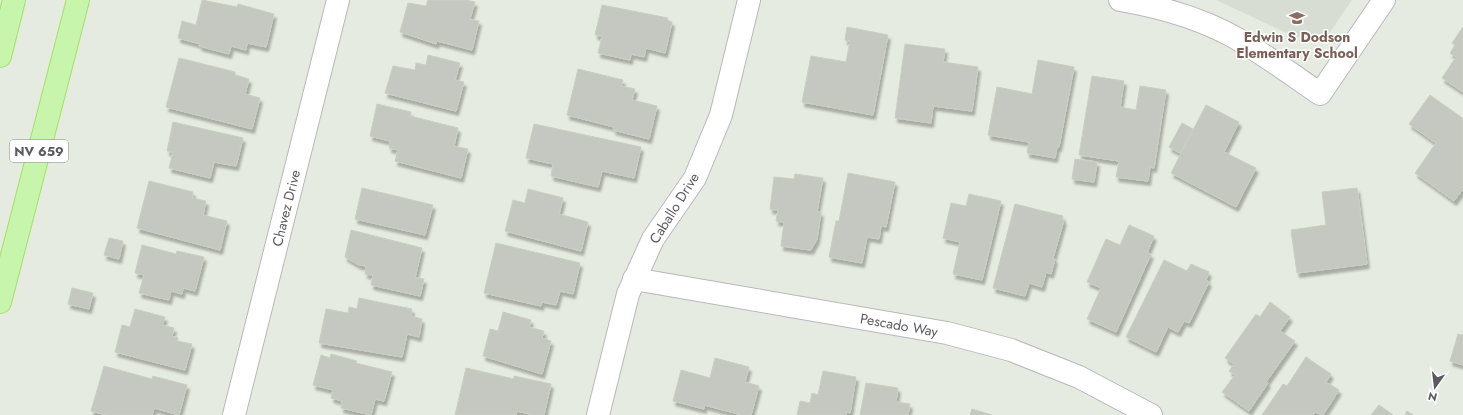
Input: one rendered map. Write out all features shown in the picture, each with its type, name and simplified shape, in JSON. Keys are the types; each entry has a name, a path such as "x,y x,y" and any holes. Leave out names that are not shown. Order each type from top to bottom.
{"main road":[{"path":"0,56 14,0"},
{"name":"NV 659","path":"0,302 78,0"}],"street":[{"name":"Chavez Drive","path":"234,415 338,0"},
{"name":"Caballo Drive","path":"598,415 628,294 653,239 697,171 721,115 749,0"},
{"path":"1120,0 1150,5 1198,20 1240,40 1320,94 1384,0"},
{"name":"Pescado Way","path":"634,279 947,333 1011,350 1079,377 1151,415"}],"shaded area":[{"name":"Edwin S Dodson Elementary School","path":"1216,0 1352,0 1324,41 1293,36"}],"building":[{"path":"202,0 237,7 238,4 274,14 266,47 247,43 246,50 231,46 229,54 199,46 200,44 178,38 182,21 196,25"},
{"path":"428,0 465,0 475,2 470,19 479,21 472,50 437,41 436,44 400,32 408,3 426,6"},
{"path":"602,5 668,18 667,20 672,22 665,53 646,48 644,57 631,54 630,60 598,53 602,36 595,35"},
{"path":"847,27 888,35 873,115 802,102 811,56 846,62 850,41 845,40"},
{"path":"1463,27 1463,92 1442,78 1456,57 1450,53 1455,45 1452,43"},
{"path":"905,44 945,49 943,62 978,67 972,111 933,106 931,123 895,118"},
{"path":"428,55 460,63 455,80 464,82 456,111 385,93 393,66 415,70 416,63 426,65"},
{"path":"179,58 235,72 235,75 249,79 245,94 260,98 252,129 166,107"},
{"path":"1038,60 1074,67 1059,147 1057,147 1055,158 1027,153 1029,142 988,135 997,87 1032,94"},
{"path":"578,69 623,80 621,86 635,89 632,100 657,106 649,139 613,130 614,127 567,115"},
{"path":"1092,76 1124,81 1120,107 1136,110 1140,86 1166,90 1154,168 1150,167 1148,181 1116,177 1119,161 1079,155"},
{"path":"1430,95 1463,120 1463,189 1454,201 1415,173 1436,143 1409,124"},
{"path":"377,104 411,112 410,116 458,128 454,146 468,149 461,178 395,161 398,150 389,148 390,141 370,136"},
{"path":"1206,105 1239,122 1224,152 1256,168 1236,207 1171,173"},
{"path":"173,122 243,138 236,166 214,162 210,178 169,168 173,152 167,151"},
{"path":"1182,123 1193,129 1180,153 1169,147"},
{"path":"534,124 641,147 634,178 602,171 598,187 551,176 553,164 526,158"},
{"path":"1075,159 1097,162 1094,182 1072,179"},
{"path":"848,173 895,182 886,227 881,226 879,239 867,237 862,263 829,257 836,221 839,221"},
{"path":"795,174 823,178 817,212 821,212 817,239 811,250 781,246 784,222 776,221 778,210 770,209 774,177 794,179"},
{"path":"149,181 193,192 192,198 206,201 203,215 227,221 220,250 137,228"},
{"path":"362,188 433,205 425,235 355,219"},
{"path":"1357,188 1367,264 1297,273 1291,230 1326,225 1322,192"},
{"path":"528,189 563,198 559,214 588,222 581,251 505,231 513,200 525,203"},
{"path":"969,194 1001,201 982,280 953,274 960,242 943,238 951,203 966,206"},
{"path":"1015,204 1063,216 1062,220 1064,220 1053,258 1055,259 1051,274 1046,272 1042,287 1029,283 1025,296 993,288"},
{"path":"1129,225 1154,236 1147,253 1151,254 1116,332 1087,319 1101,288 1087,282 1106,239 1120,245"},
{"path":"351,230 422,248 415,278 424,279 420,296 371,285 373,275 365,274 366,266 359,265 345,257"},
{"path":"109,238 123,241 119,259 104,255"},
{"path":"496,243 580,263 573,294 560,291 556,305 542,302 541,306 484,293"},
{"path":"142,245 176,254 177,251 204,257 195,291 183,288 182,294 171,291 169,300 139,293 144,275 135,273"},
{"path":"1164,260 1187,271 1191,264 1209,272 1206,280 1209,282 1189,323 1184,321 1178,332 1168,327 1156,352 1126,337"},
{"path":"72,288 93,293 89,309 68,304"},
{"path":"359,298 412,309 411,316 422,319 419,337 407,334 402,357 319,343 326,309 348,313 349,307 357,309"},
{"path":"1270,302 1290,317 1280,331 1295,341 1266,382 1268,383 1249,411 1222,392 1235,375 1229,371 1234,364 1225,358 1256,314 1260,317"},
{"path":"135,309 165,317 162,325 174,328 172,336 178,338 177,341 192,344 185,370 115,352 122,325 130,327"},
{"path":"503,312 531,320 529,327 544,331 542,338 551,341 542,374 483,356 490,329 498,331"},
{"path":"1458,334 1463,335 1463,365 1450,361"},
{"path":"331,354 357,361 356,363 392,372 384,401 375,399 371,415 341,408 342,401 331,398 333,390 313,385 321,355 330,358"},
{"path":"1306,357 1331,374 1326,382 1339,390 1323,415 1315,412 1313,415 1262,415 1283,384 1287,386"},
{"path":"715,358 749,367 745,382 759,386 751,415 742,415 704,405 704,409 673,401 681,370 710,378"},
{"path":"104,366 152,379 153,376 187,385 179,415 154,408 152,415 107,415 91,411"},
{"path":"466,368 514,379 514,376 551,384 544,415 533,415 517,411 516,415 455,415"},
{"path":"823,371 856,377 850,413 847,412 846,415 797,415 800,401 810,403 812,393 818,395"},
{"path":"866,383 898,388 896,402 910,404 908,415 860,415"},
{"path":"1379,405 1393,415 1371,415"},
{"path":"972,409 992,415 970,415"},
{"path":"1407,411 1413,415 1405,415"}],"place":[{"name":"Edwin S Dodson Elementary School","path":"1297,18"}]}
